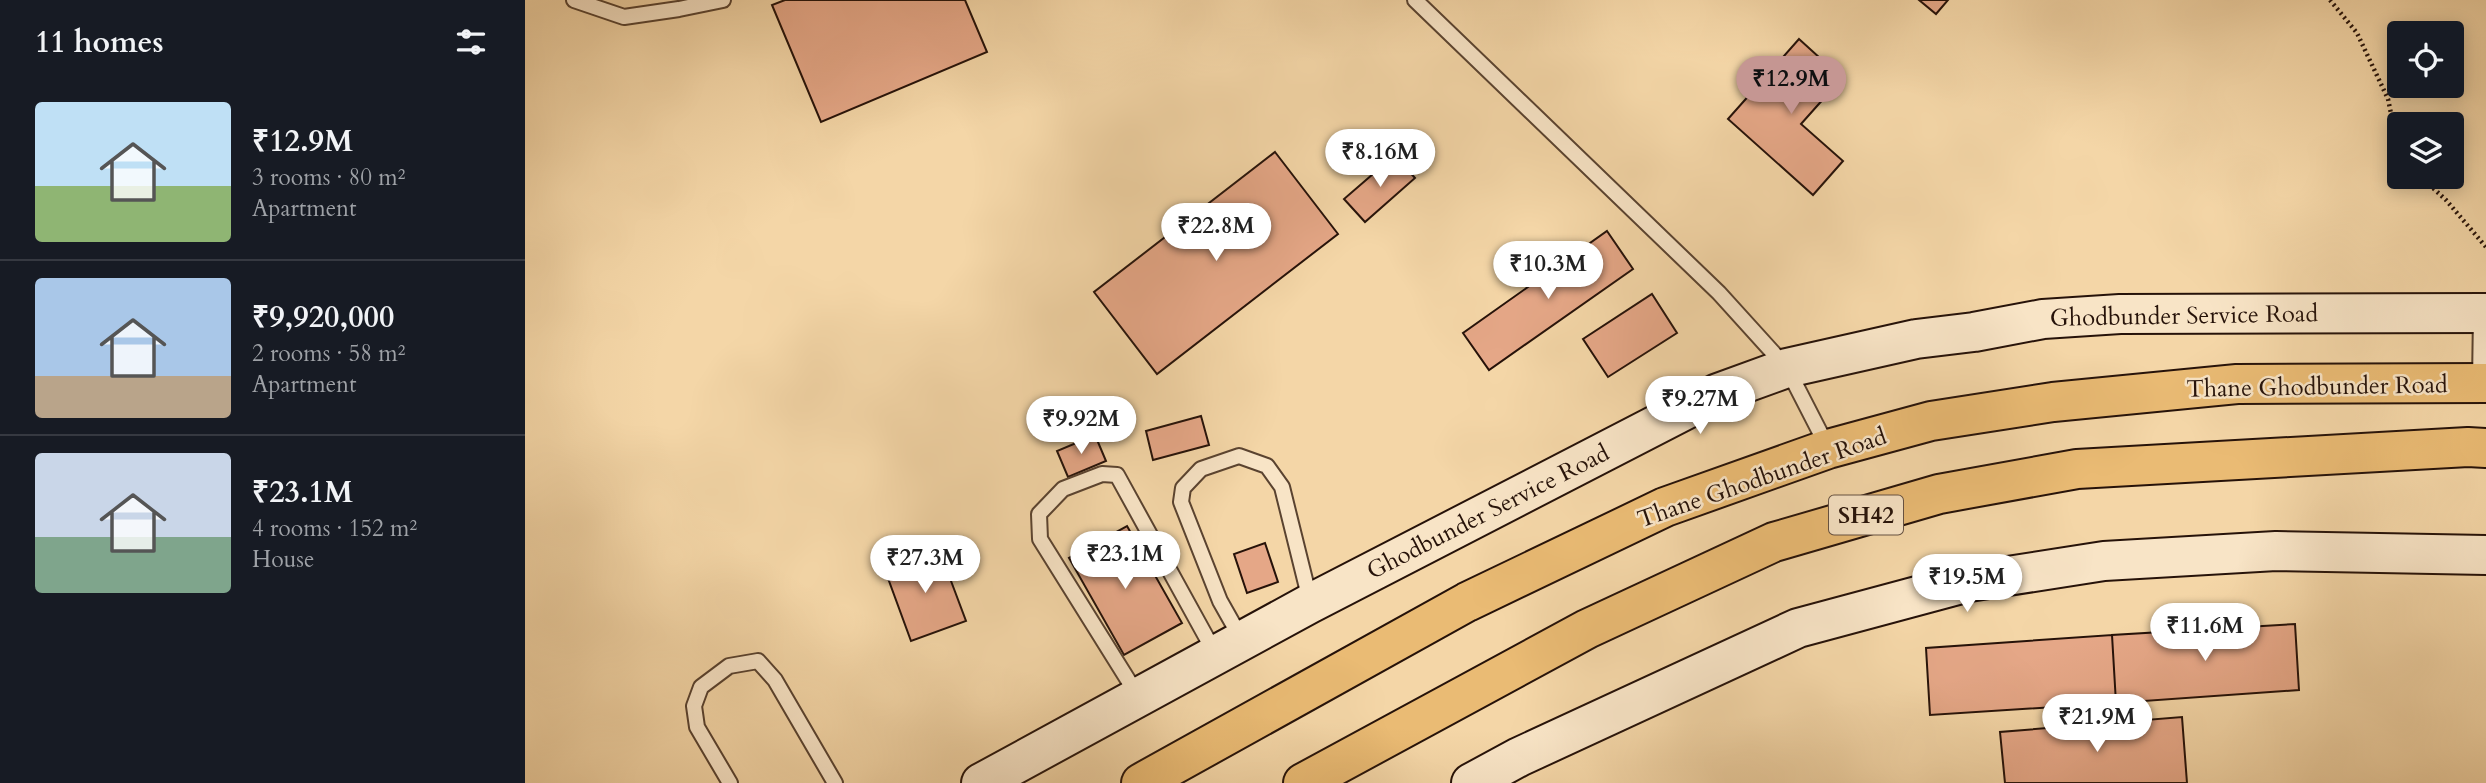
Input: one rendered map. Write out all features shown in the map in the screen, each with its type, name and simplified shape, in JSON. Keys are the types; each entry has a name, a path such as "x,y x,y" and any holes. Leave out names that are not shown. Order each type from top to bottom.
{"main road":[{"name":"Thane Ghodbunder Road","path":"1141,783 1467,602 1665,507 1828,449 1931,421 2053,402 2237,384 2483,383"},
{"name":"SH42","path":"1303,783 1587,629 1775,542 1939,494 2077,469 2486,448"}],"street":[{"name":"Ghodbunder Service Road","path":"981,783 1311,603 1718,393 1787,368 1916,339 2056,318 2120,314 2484,308"},
{"path":"1471,783 1519,757 1798,628 1969,582 2104,561 2276,551 2486,555"}],"lane":[{"path":"574,0 624,17 723,0"},
{"path":"1415,0 1719,293 1787,368 1828,449"},
{"path":"2483,383 2484,308"},
{"path":"1229,648 1220,601 1181,502 1183,488 1201,468 1239,456 1267,466 1282,487 1311,603"},
{"path":"1139,697 1040,539 1039,514 1063,489 1102,474 1117,475 1229,648"},
{"path":"730,783 697,727 694,706 701,687 729,666 758,661 775,680 835,783"}],"path":[{"path":"2330,0 2357,33 2388,99 2391,112"},
{"path":"2434,189 2486,247"}],"building":[{"path":"785,0 965,0 987,52 821,122 772,5"},
{"path":"1919,0 1948,0 1936,14"},
{"path":"1799,39 1842,78 1801,124 1843,161 1813,195 1728,119"},
{"path":"1275,152 1338,234 1157,374 1094,292"},
{"path":"1395,155 1415,178 1365,222 1344,199"},
{"path":"1607,231 1633,269 1489,370 1463,333"},
{"path":"1652,294 1677,333 1608,377 1583,339"},
{"path":"1201,416 1209,445 1153,460 1146,431"},
{"path":"1095,435 1106,461 1068,477 1057,451"},
{"path":"1127,526 1182,623 1124,655 1069,558"},
{"path":"1265,543 1278,582 1247,593 1234,554"},
{"path":"939,549 966,621 911,641 885,570"},
{"path":"2295,624 2299,690 2116,703 2112,635"},
{"path":"2112,635 2116,703 1930,715 1926,648"},
{"path":"2182,717 2187,783 2005,783 2000,732"}]}
